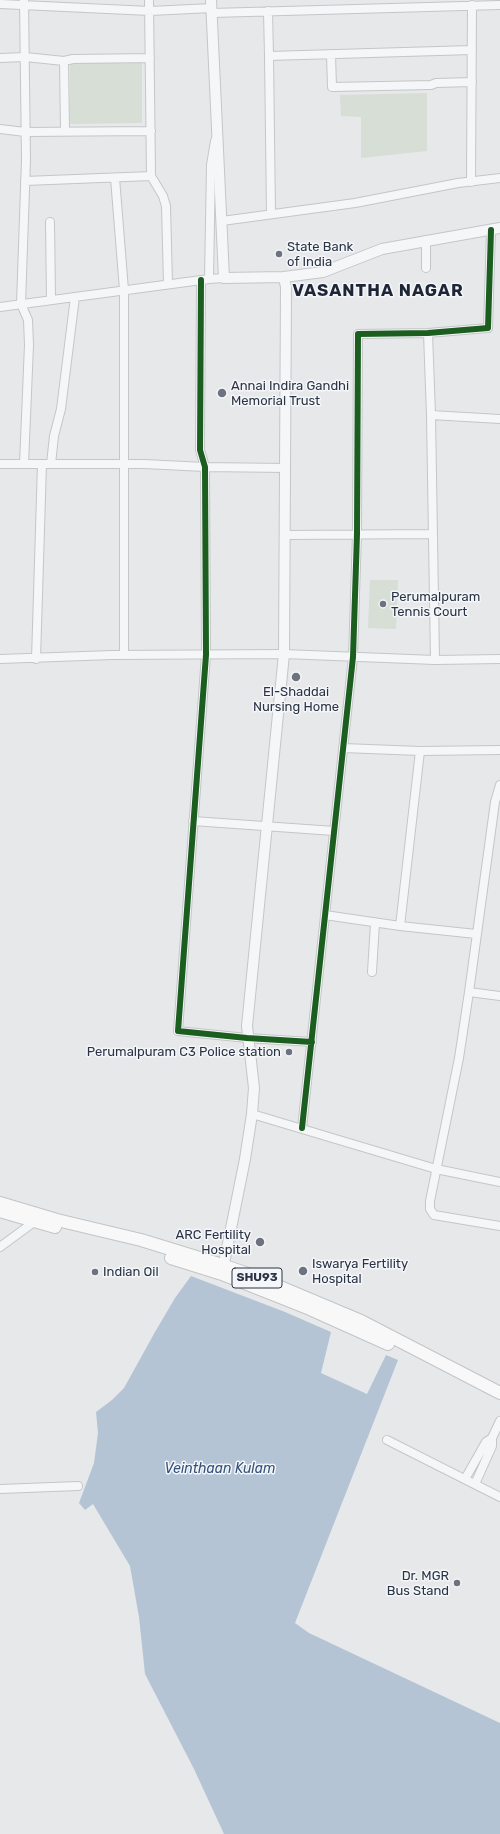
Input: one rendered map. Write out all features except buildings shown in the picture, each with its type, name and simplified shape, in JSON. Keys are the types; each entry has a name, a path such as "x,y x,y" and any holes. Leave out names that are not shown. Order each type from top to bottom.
{"main road":[{"name":"SHU93","path":"0,1203 36,1218"},
{"name":"SHU93","path":"0,1211 36,1218 141,1249 221,1269 361,1321 500,1392"},
{"name":"SHU93","path":"221,1269 395,1346 500,1400"}],"street":[{"path":"149,0 151,176 163,196 166,206 168,284"},
{"path":"24,3 25,181 21,304 28,320 29,345 24,464"},
{"path":"0,4 24,3 150,11 212,7 268,11 500,5"},
{"path":"471,182 472,5"},
{"path":"212,7 224,278"},
{"path":"268,11 272,214"},
{"path":"269,56 472,50"},
{"path":"331,54 332,87 431,85 436,83 472,82"},
{"path":"0,58 24,57 64,61 73,59 150,58"},
{"path":"64,61 65,130"},
{"path":"217,126 211,165 205,279 200,450 205,468 206,655 178,1031 244,1038 312,1042"},
{"path":"0,129 25,132 65,130 151,131"},
{"path":"25,181 151,176"},
{"path":"115,178 124,290 124,656"},
{"path":"222,221 355,203 500,178"},
{"path":"50,222 51,300"},
{"path":"0,307 205,279 284,277 323,272 378,250 426,240 495,229 488,328 428,334 358,334 358,534 353,657 302,1128"},
{"path":"426,240 426,268"},
{"path":"281,654 286,287 284,277"},
{"path":"36,659 46,464 61,409 75,297"},
{"path":"428,334 436,660"},
{"path":"431,415 500,419"},
{"path":"0,464 124,464 205,468 283,468"},
{"path":"221,1269 247,1102 244,1038 248,1011 263,826 281,654 286,535 283,468"},
{"path":"286,535 432,534"},
{"path":"0,659 281,654 436,660 500,659"},
{"path":"343,748 420,751 500,750"},
{"path":"400,926 420,751"},
{"path":"500,784 495,802 476,934 470,992 459,1058 430,1201 430,1209 434,1215 500,1226"},
{"path":"193,821 334,831"},
{"path":"325,915 375,923 476,934"},
{"path":"372,972 375,923"},
{"path":"470,992 500,996"},
{"path":"221,1269 245,1159 252,1114 253,1076 244,1038"},
{"path":"252,1114 436,1169 498,1180"},
{"path":"0,1247 36,1218"},
{"path":"475,1484 492,1446 492,1438 500,1421"},
{"path":"465,1479 486,1442 492,1438"},
{"path":"387,1440 500,1497"},
{"path":"0,1489 78,1486"}],"shaded area":[{"path":"70,59 142,59 142,123 70,124"},
{"path":"427,93 427,151 361,158 361,117 341,116 340,95"},
{"name":"Perumalpuram Tennis Court","path":"370,580 398,580 396,629 368,628"}],"water":[{"name":"Veinthaan Kulam","path":"191,1276 285,1312 331,1332 321,1373 367,1394 386,1355 398,1360 295,1623 309,1633 500,1723 500,1834 224,1834 194,1769 145,1674 139,1617 130,1566 93,1504 85,1510 79,1503 94,1463 98,1433 96,1412 112,1400 124,1388 175,1298"}],"cycle path":[{"path":"302,1128 353,657 357,534 358,334 428,333 488,328 491,230"},
{"path":"201,280 200,450 205,467 206,655 178,1031 247,1038 312,1042"}],"place":[{"name":"State Bank of India","path":"279,254"},
{"name":"Annai Indira Gandhi Memorial Trust","path":"222,393"},
{"name":"Perumalpuram Tennis Court","path":"383,604"},
{"name":"El-Shaddai Nursing Home","path":"296,677"},
{"name":"Perumalpuram C3 Police station","path":"289,1052"},
{"name":"ARC Fertility Hospital","path":"260,1242"},
{"name":"Iswarya Fertility Hospital","path":"303,1271"},
{"name":"Indian Oil","path":"95,1272"},
{"name":"Dr. MGR Bus Stand","path":"457,1583"}],"district":[{"name":"VASANTHA NAGAR","path":"378,291"}]}
